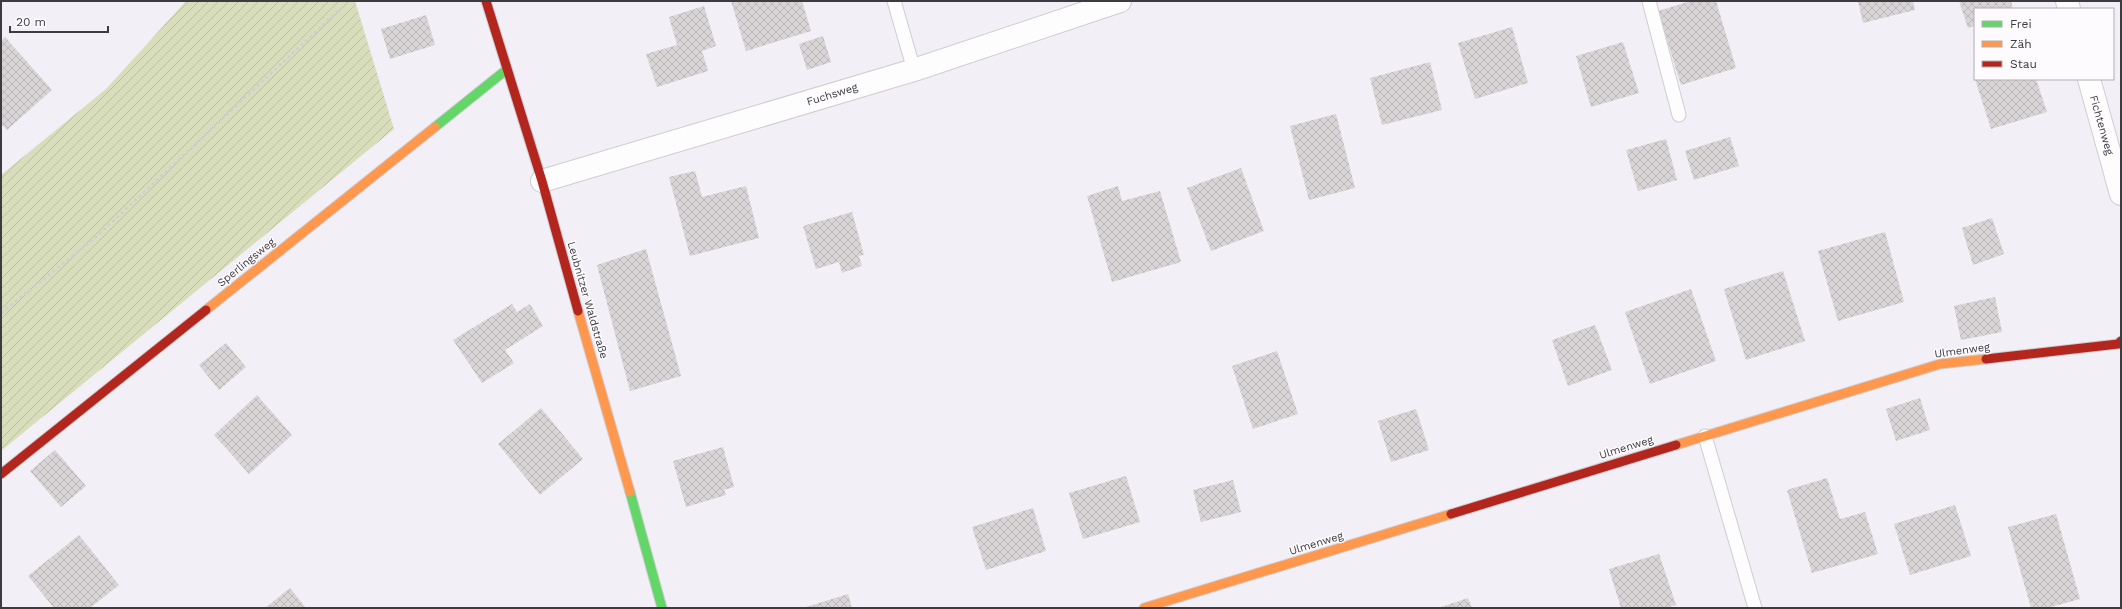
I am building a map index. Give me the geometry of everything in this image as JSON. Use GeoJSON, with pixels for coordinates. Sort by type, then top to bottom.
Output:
{"type":"FeatureCollection","features":[{"type":"Feature","properties":{"kind":"street","name":"Leubnitzer Waldstraße"},"geometry":{"type":"LineString","coordinates":[[486,1],[506,70],[542,181],[662,608]]}},
{"type":"Feature","properties":{"kind":"street","name":"Fuchsweg"},"geometry":{"type":"LineString","coordinates":[[542,181],[914,70],[1120,1]]}},
{"type":"Feature","properties":{"kind":"street","name":"Sperlingsweg"},"geometry":{"type":"LineString","coordinates":[[1,474],[506,70]]}},
{"type":"Feature","properties":{"kind":"street","name":"Fichtenweg"},"geometry":{"type":"LineString","coordinates":[[2089,80],[2121,194]]}},
{"type":"Feature","properties":{"kind":"street","name":"Ulmenweg"},"geometry":{"type":"LineString","coordinates":[[1144,608],[1940,364],[2118,344],[2121,341]]}},
{"type":"Feature","properties":{"kind":"lane"},"geometry":{"type":"LineString","coordinates":[[894,1],[914,70]]}},
{"type":"Feature","properties":{"kind":"lane"},"geometry":{"type":"LineString","coordinates":[[1649,1],[1679,115]]}},
{"type":"Feature","properties":{"kind":"lane"},"geometry":{"type":"LineString","coordinates":[[1705,436],[1756,608]]}},
{"type":"Feature","properties":{"kind":"path"},"geometry":{"type":"LineString","coordinates":[[1,313],[96,237],[341,8]]}},
{"type":"Feature","properties":{"kind":"green space"},"geometry":{"type":"Polygon","coordinates":[[[186,1],[355,1],[394,129],[1,451],[1,175],[106,89],[186,1]]]}},
{"type":"Feature","properties":{"kind":"building"},"geometry":{"type":"Polygon","coordinates":[[[731,1],[802,1],[811,31],[746,51],[731,1]]]}},
{"type":"Feature","properties":{"kind":"building"},"geometry":{"type":"Polygon","coordinates":[[[1691,1],[1716,1],[1736,68],[1681,85],[1658,11],[1691,1]]]}},
{"type":"Feature","properties":{"kind":"building"},"geometry":{"type":"Polygon","coordinates":[[[1858,1],[1913,1],[1915,10],[1863,23],[1858,1]]]}},
{"type":"Feature","properties":{"kind":"building"},"geometry":{"type":"Polygon","coordinates":[[[1959,1],[2011,1],[2013,8],[1974,8],[1974,26],[1968,28],[1959,1]]]}},
{"type":"Feature","properties":{"kind":"building"},"geometry":{"type":"Polygon","coordinates":[[[704,6],[716,46],[702,51],[708,71],[657,87],[646,54],[677,45],[669,17],[704,6]]]}},
{"type":"Feature","properties":{"kind":"building"},"geometry":{"type":"Polygon","coordinates":[[[426,15],[435,45],[390,59],[381,29],[426,15]]]}},
{"type":"Feature","properties":{"kind":"building"},"geometry":{"type":"Polygon","coordinates":[[[1512,27],[1528,83],[1475,99],[1458,43],[1512,27]]]}},
{"type":"Feature","properties":{"kind":"building"},"geometry":{"type":"Polygon","coordinates":[[[823,36],[831,62],[807,70],[799,44],[823,36]]]}},
{"type":"Feature","properties":{"kind":"building"},"geometry":{"type":"Polygon","coordinates":[[[5,37],[52,90],[7,130],[1,124],[1,41],[5,37]]]}},
{"type":"Feature","properties":{"kind":"building"},"geometry":{"type":"Polygon","coordinates":[[[1623,42],[1639,93],[1591,107],[1576,56],[1623,42]]]}},
{"type":"Feature","properties":{"kind":"building"},"geometry":{"type":"Polygon","coordinates":[[[1430,62],[1442,110],[1382,125],[1370,78],[1430,62]]]}},
{"type":"Feature","properties":{"kind":"building"},"geometry":{"type":"Polygon","coordinates":[[[1975,80],[2036,80],[2047,112],[1991,129],[1975,80]]]}},
{"type":"Feature","properties":{"kind":"building"},"geometry":{"type":"Polygon","coordinates":[[[1336,114],[1355,188],[1309,200],[1290,126],[1336,114]]]}},
{"type":"Feature","properties":{"kind":"building"},"geometry":{"type":"Polygon","coordinates":[[[1730,137],[1739,166],[1694,180],[1685,151],[1730,137]]]}},
{"type":"Feature","properties":{"kind":"building"},"geometry":{"type":"Polygon","coordinates":[[[1666,139],[1677,180],[1638,191],[1626,150],[1666,139]]]}},
{"type":"Feature","properties":{"kind":"building"},"geometry":{"type":"Polygon","coordinates":[[[1241,168],[1264,231],[1211,251],[1187,188],[1241,168]]]}},
{"type":"Feature","properties":{"kind":"building"},"geometry":{"type":"Polygon","coordinates":[[[695,171],[702,197],[746,186],[759,238],[690,256],[669,177],[695,171]]]}},
{"type":"Feature","properties":{"kind":"building"},"geometry":{"type":"Polygon","coordinates":[[[1118,186],[1122,201],[1160,191],[1181,262],[1112,282],[1087,196],[1118,186]]]}},
{"type":"Feature","properties":{"kind":"building"},"geometry":{"type":"Polygon","coordinates":[[[852,212],[864,255],[859,256],[862,266],[842,273],[839,262],[816,269],[803,226],[852,212]]]}},
{"type":"Feature","properties":{"kind":"building"},"geometry":{"type":"Polygon","coordinates":[[[1992,218],[2004,254],[1973,265],[1962,228],[1992,218]]]}},
{"type":"Feature","properties":{"kind":"building"},"geometry":{"type":"Polygon","coordinates":[[[1885,232],[1904,302],[1838,321],[1818,251],[1885,232]]]}},
{"type":"Feature","properties":{"kind":"building"},"geometry":{"type":"Polygon","coordinates":[[[646,249],[681,376],[630,391],[597,265],[646,249]]]}},
{"type":"Feature","properties":{"kind":"building"},"geometry":{"type":"Polygon","coordinates":[[[1783,271],[1805,341],[1746,360],[1724,289],[1783,271]]]}},
{"type":"Feature","properties":{"kind":"building"},"geometry":{"type":"Polygon","coordinates":[[[1691,289],[1716,361],[1650,384],[1625,312],[1691,289]]]}},
{"type":"Feature","properties":{"kind":"building"},"geometry":{"type":"Polygon","coordinates":[[[1995,297],[2002,332],[1961,340],[1954,306],[1995,297]]]}},
{"type":"Feature","properties":{"kind":"building"},"geometry":{"type":"Polygon","coordinates":[[[512,304],[517,312],[530,304],[543,326],[505,350],[514,363],[482,383],[453,340],[512,304]]]}},
{"type":"Feature","properties":{"kind":"building"},"geometry":{"type":"Polygon","coordinates":[[[1595,325],[1612,370],[1568,386],[1552,340],[1595,325]]]}},
{"type":"Feature","properties":{"kind":"building"},"geometry":{"type":"Polygon","coordinates":[[[226,343],[246,367],[219,390],[199,365],[226,343]]]}},
{"type":"Feature","properties":{"kind":"building"},"geometry":{"type":"Polygon","coordinates":[[[1277,351],[1298,414],[1253,429],[1232,366],[1277,351]]]}},
{"type":"Feature","properties":{"kind":"building"},"geometry":{"type":"Polygon","coordinates":[[[257,395],[292,435],[249,474],[214,435],[257,395]]]}},
{"type":"Feature","properties":{"kind":"building"},"geometry":{"type":"Polygon","coordinates":[[[1920,398],[1930,430],[1896,441],[1886,409],[1920,398]]]}},
{"type":"Feature","properties":{"kind":"building"},"geometry":{"type":"Polygon","coordinates":[[[541,408],[583,459],[540,495],[498,444],[541,408]]]}},
{"type":"Feature","properties":{"kind":"building"},"geometry":{"type":"Polygon","coordinates":[[[1416,409],[1429,450],[1391,462],[1378,421],[1416,409]]]}},
{"type":"Feature","properties":{"kind":"building"},"geometry":{"type":"Polygon","coordinates":[[[723,447],[734,487],[724,490],[726,495],[686,507],[673,461],[723,447]]]}},
{"type":"Feature","properties":{"kind":"building"},"geometry":{"type":"Polygon","coordinates":[[[55,450],[86,486],[61,507],[30,471],[55,450]]]}},
{"type":"Feature","properties":{"kind":"building"},"geometry":{"type":"Polygon","coordinates":[[[1126,476],[1140,522],[1083,539],[1069,493],[1126,476]]]}},
{"type":"Feature","properties":{"kind":"building"},"geometry":{"type":"Polygon","coordinates":[[[1827,478],[1840,519],[1865,512],[1878,554],[1812,573],[1787,490],[1827,478]]]}},
{"type":"Feature","properties":{"kind":"building"},"geometry":{"type":"Polygon","coordinates":[[[1233,480],[1241,512],[1201,522],[1193,490],[1233,480]]]}},
{"type":"Feature","properties":{"kind":"building"},"geometry":{"type":"Polygon","coordinates":[[[1955,505],[1971,556],[1910,575],[1894,524],[1955,505]]]}},
{"type":"Feature","properties":{"kind":"building"},"geometry":{"type":"Polygon","coordinates":[[[1033,508],[1046,551],[986,570],[972,527],[1033,508]]]}},
{"type":"Feature","properties":{"kind":"building"},"geometry":{"type":"Polygon","coordinates":[[[2056,514],[2080,599],[2047,608],[2031,608],[2008,527],[2056,514]]]}},
{"type":"Feature","properties":{"kind":"building"},"geometry":{"type":"Polygon","coordinates":[[[79,535],[119,585],[90,608],[54,608],[28,576],[79,535]]]}},
{"type":"Feature","properties":{"kind":"building"},"geometry":{"type":"Polygon","coordinates":[[[1659,554],[1676,605],[1666,608],[1621,608],[1609,569],[1659,554]]]}},
{"type":"Feature","properties":{"kind":"building"},"geometry":{"type":"Polygon","coordinates":[[[290,588],[306,608],[265,608],[290,588]]]}},
{"type":"Feature","properties":{"kind":"building"},"geometry":{"type":"Polygon","coordinates":[[[848,594],[852,608],[803,608],[848,594]]]}},
{"type":"Feature","properties":{"kind":"building"},"geometry":{"type":"Polygon","coordinates":[[[1468,598],[1472,608],[1438,608],[1468,598]]]}},
{"type":"Feature","properties":{"kind":"traffic: fast"},"geometry":{"type":"LineString","coordinates":[[435,127],[506,70]]}},
{"type":"Feature","properties":{"kind":"traffic: fast"},"geometry":{"type":"LineString","coordinates":[[630,492],[662,608]]}},
{"type":"Feature","properties":{"kind":"traffic: slow"},"geometry":{"type":"LineString","coordinates":[[206,310],[435,127]]}},
{"type":"Feature","properties":{"kind":"traffic: slow"},"geometry":{"type":"LineString","coordinates":[[578,311],[630,492]]}},
{"type":"Feature","properties":{"kind":"traffic: slow"},"geometry":{"type":"LineString","coordinates":[[1676,445],[1940,364],[1986,359]]}},
{"type":"Feature","properties":{"kind":"traffic: slow"},"geometry":{"type":"LineString","coordinates":[[1144,608],[1451,514]]}},
{"type":"Feature","properties":{"kind":"traffic: jam"},"geometry":{"type":"LineString","coordinates":[[486,1],[542,181],[578,311]]}},
{"type":"Feature","properties":{"kind":"traffic: jam"},"geometry":{"type":"LineString","coordinates":[[1,474],[206,310]]}},
{"type":"Feature","properties":{"kind":"traffic: jam"},"geometry":{"type":"LineString","coordinates":[[1986,359],[2118,344],[2121,341]]}},
{"type":"Feature","properties":{"kind":"traffic: jam"},"geometry":{"type":"LineString","coordinates":[[1451,514],[1676,445]]}}]}
